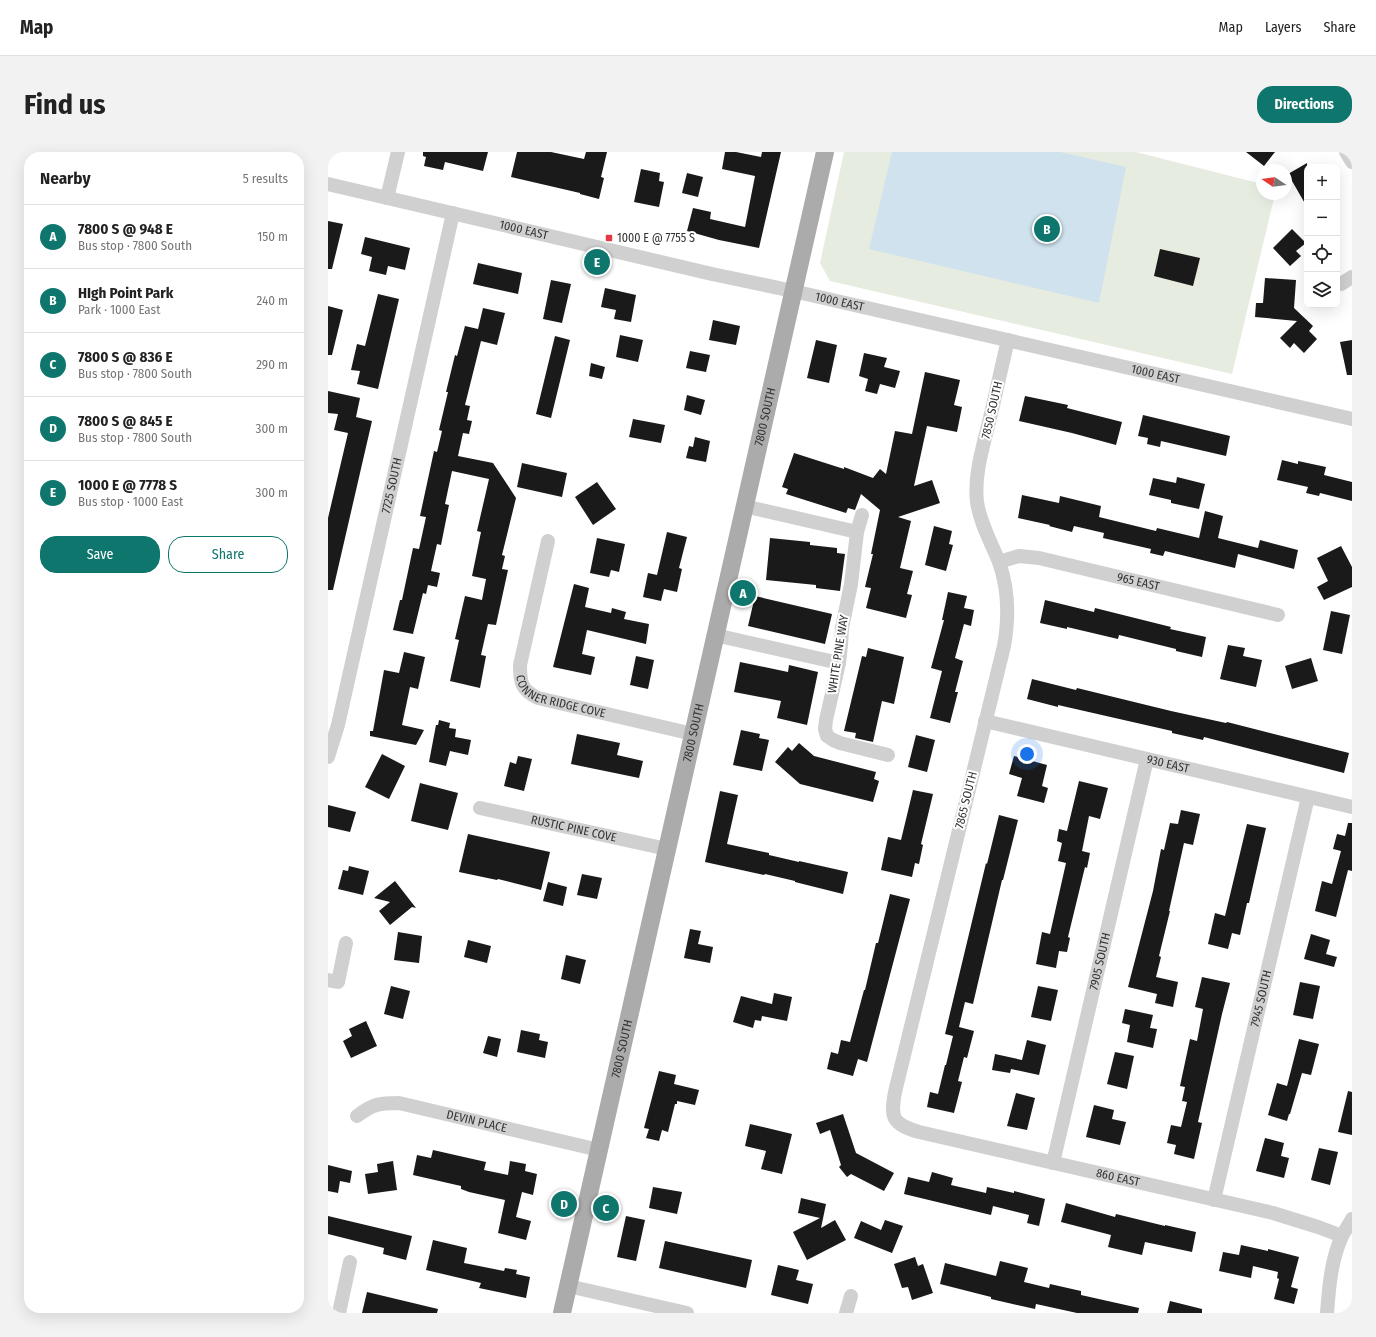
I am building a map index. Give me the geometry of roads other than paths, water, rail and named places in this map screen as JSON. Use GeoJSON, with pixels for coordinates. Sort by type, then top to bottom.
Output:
{"type":"FeatureCollection","features":[{"type":"Feature","properties":{"kind":"main road","name":"7800 SOUTH"},"geometry":{"type":"LineString","coordinates":[[562,1313],[825,152]]}},
{"type":"Feature","properties":{"kind":"street"},"geometry":{"type":"LineString","coordinates":[[387,198],[398,152]]}},
{"type":"Feature","properties":{"kind":"street"},"geometry":{"type":"LineString","coordinates":[[1346,152],[1352,162]]}},
{"type":"Feature","properties":{"kind":"street","name":"1000 EAST"},"geometry":{"type":"LineString","coordinates":[[328,184],[712,274],[793,291],[1352,419]]}},
{"type":"Feature","properties":{"kind":"street","name":"7725 SOUTH"},"geometry":{"type":"LineString","coordinates":[[328,757],[340,717],[453,213]]}},
{"type":"Feature","properties":{"kind":"street","name":"7850 SOUTH"},"geometry":{"type":"LineString","coordinates":[[977,481],[1008,340]]}},
{"type":"Feature","properties":{"kind":"street","name":"7865 SOUTH"},"geometry":{"type":"LineString","coordinates":[[894,1120],[893,1111],[895,1092],[1004,646],[1008,624],[1008,602],[1005,582],[999,562],[982,521],[977,502],[977,481]]}},
{"type":"Feature","properties":{"kind":"street"},"geometry":{"type":"LineString","coordinates":[[744,506],[857,532]]}},
{"type":"Feature","properties":{"kind":"street","name":"WHITE PINE WAY"},"geometry":{"type":"LineString","coordinates":[[862,515],[857,532],[851,584],[842,628],[842,645],[839,663],[825,729],[826,736],[840,743],[888,754]]}},
{"type":"Feature","properties":{"kind":"street","name":"CONNER RIDGE COVE"},"geometry":{"type":"LineString","coordinates":[[548,541],[520,665],[522,685],[528,693],[538,698],[693,734]]}},
{"type":"Feature","properties":{"kind":"street","name":"965 EAST"},"geometry":{"type":"LineString","coordinates":[[999,562],[1019,556],[1039,558],[1278,614]]}},
{"type":"Feature","properties":{"kind":"street"},"geometry":{"type":"LineString","coordinates":[[715,634],[839,663]]}},
{"type":"Feature","properties":{"kind":"street","name":"930 EAST"},"geometry":{"type":"LineString","coordinates":[[985,721],[1352,808]]}},
{"type":"Feature","properties":{"kind":"street","name":"7905 SOUTH"},"geometry":{"type":"LineString","coordinates":[[1053,1163],[1147,759]]}},
{"type":"Feature","properties":{"kind":"street","name":"7945 SOUTH"},"geometry":{"type":"LineString","coordinates":[[1214,1200],[1308,797]]}},
{"type":"Feature","properties":{"kind":"street","name":"RUSTIC PINE COVE"},"geometry":{"type":"LineString","coordinates":[[480,808],[667,849]]}},
{"type":"Feature","properties":{"kind":"street"},"geometry":{"type":"LineString","coordinates":[[328,980],[338,982],[346,944]]}},
{"type":"Feature","properties":{"kind":"street","name":"DEVIN PLACE"},"geometry":{"type":"LineString","coordinates":[[357,1116],[368,1108],[383,1103],[399,1103],[599,1150]]}},
{"type":"Feature","properties":{"kind":"street","name":"860 EAST"},"geometry":{"type":"LineString","coordinates":[[894,1120],[901,1125],[919,1132],[1214,1200],[1299,1221],[1342,1236]]}},
{"type":"Feature","properties":{"kind":"street"},"geometry":{"type":"LineString","coordinates":[[1328,1313],[1329,1284],[1334,1260],[1342,1236],[1352,1219]]}},
{"type":"Feature","properties":{"kind":"street"},"geometry":{"type":"LineString","coordinates":[[339,1313],[350,1262]]}},
{"type":"Feature","properties":{"kind":"street"},"geometry":{"type":"LineString","coordinates":[[568,1286],[687,1313]]}},
{"type":"Feature","properties":{"kind":"street"},"geometry":{"type":"LineString","coordinates":[[846,1313],[851,1296]]}},
{"type":"Feature","properties":{"kind":"water"},"geometry":{"type":"Polygon","coordinates":[[[892,152],[1060,152],[1126,167],[1099,303],[869,249],[892,152]]]}},
{"type":"Feature","properties":{"kind":"place","name":"HIgh Point Park"},"geometry":{"type":"Point","coordinates":[1047,229]}},
{"type":"Feature","properties":{"kind":"place","name":"1000 E @ 7755 S"},"geometry":{"type":"Point","coordinates":[609,238]}},
{"type":"Feature","properties":{"kind":"place","name":"1000 E @ 7778 S"},"geometry":{"type":"Point","coordinates":[597,262]}},
{"type":"Feature","properties":{"kind":"place","name":"7800 S @ 948 E"},"geometry":{"type":"Point","coordinates":[743,593]}},
{"type":"Feature","properties":{"kind":"place","name":"7800 S @ 845 E"},"geometry":{"type":"Point","coordinates":[564,1204]}},
{"type":"Feature","properties":{"kind":"place","name":"7800 S @ 836 E"},"geometry":{"type":"Point","coordinates":[606,1208]}}]}
